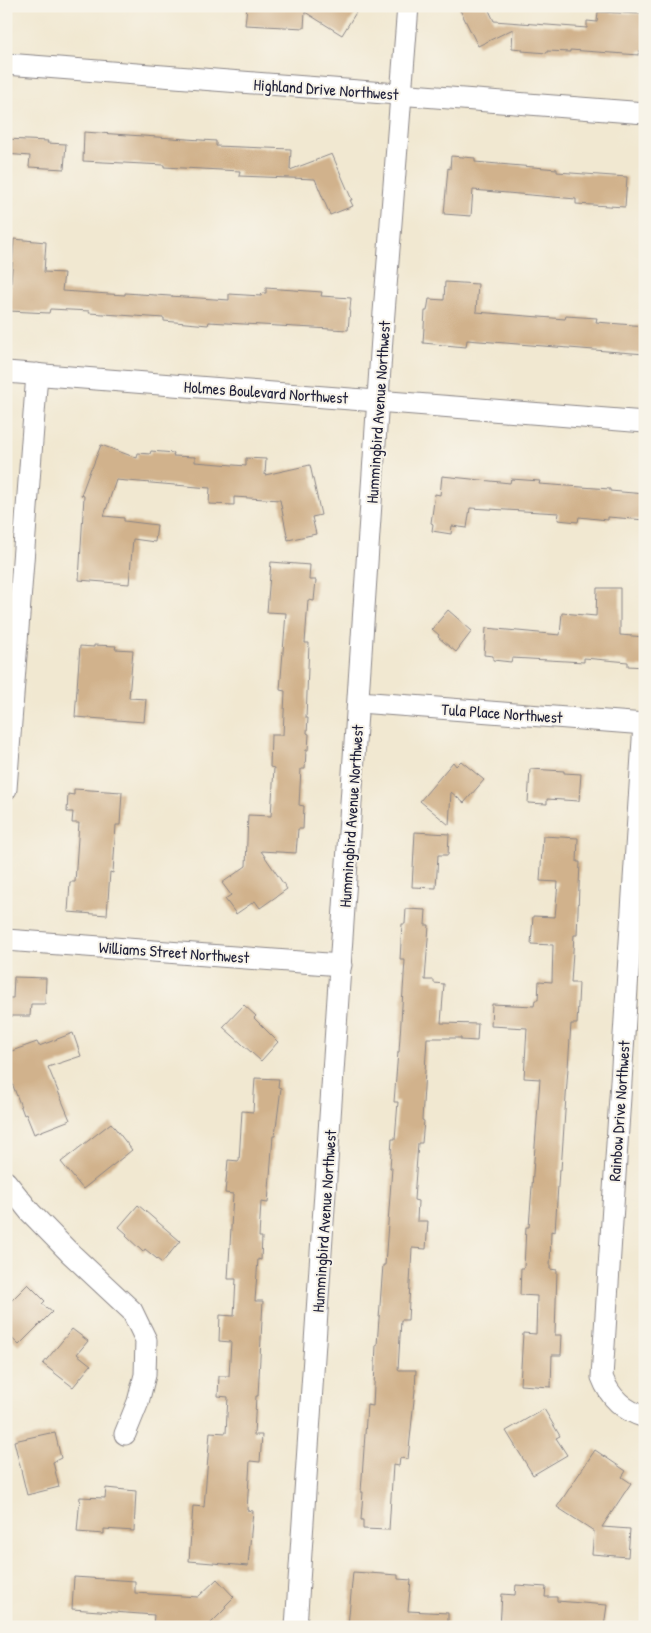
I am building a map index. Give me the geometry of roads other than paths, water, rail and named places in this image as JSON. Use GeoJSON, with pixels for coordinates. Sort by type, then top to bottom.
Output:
{"type":"FeatureCollection","features":[{"type":"Feature","properties":{"kind":"street","name":"Hummingbird Avenue Northwest"},"geometry":{"type":"LineString","coordinates":[[296,1627],[379,401],[408,6]]}},
{"type":"Feature","properties":{"kind":"street","name":"Highland Drive Northwest"},"geometry":{"type":"LineString","coordinates":[[6,64],[645,113]]}},
{"type":"Feature","properties":{"kind":"street","name":"Holmes Boulevard Northwest"},"geometry":{"type":"LineString","coordinates":[[6,372],[645,422]]}},
{"type":"Feature","properties":{"kind":"street"},"geometry":{"type":"LineString","coordinates":[[6,789],[37,374]]}},
{"type":"Feature","properties":{"kind":"street","name":"Tula Place Northwest"},"geometry":{"type":"LineString","coordinates":[[359,702],[644,724]]}},
{"type":"Feature","properties":{"kind":"street","name":"Rainbow Drive Northwest"},"geometry":{"type":"LineString","coordinates":[[644,724],[602,1378],[606,1389],[620,1406],[645,1417]]}},
{"type":"Feature","properties":{"kind":"street","name":"Williams Street Northwest"},"geometry":{"type":"LineString","coordinates":[[6,940],[341,965]]}},
{"type":"Feature","properties":{"kind":"street"},"geometry":{"type":"LineString","coordinates":[[6,1182],[36,1218],[69,1252],[132,1311],[146,1340],[145,1375],[138,1402],[125,1434]]}}]}
